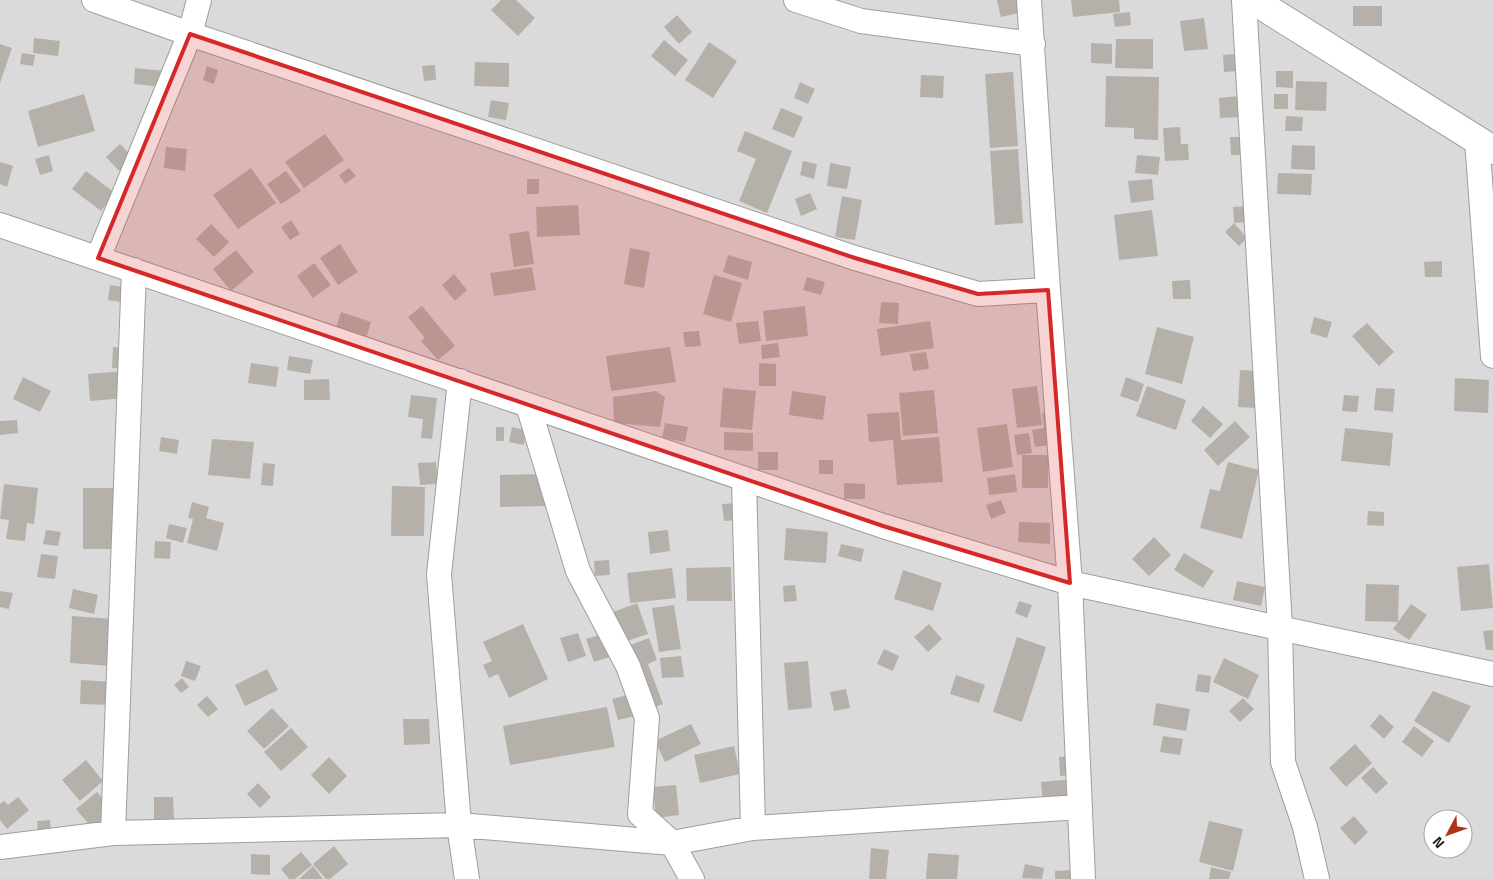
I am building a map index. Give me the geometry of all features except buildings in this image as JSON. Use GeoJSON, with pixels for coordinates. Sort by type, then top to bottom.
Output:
{"type":"FeatureCollection","features":[{"type":"Feature","properties":{"kind":"street"},"geometry":{"type":"LineString","coordinates":[[94,0],[855,258],[978,294],[1048,290]]}},
{"type":"Feature","properties":{"kind":"street"},"geometry":{"type":"LineString","coordinates":[[98,258],[190,34],[199,0]]}},
{"type":"Feature","properties":{"kind":"street"},"geometry":{"type":"LineString","coordinates":[[796,0],[1033,44]]}},
{"type":"Feature","properties":{"kind":"street"},"geometry":{"type":"LineString","coordinates":[[1029,0],[1070,583],[1083,879]]}},
{"type":"Feature","properties":{"kind":"street"},"geometry":{"type":"LineString","coordinates":[[1244,0],[1280,627],[1283,762],[1305,827],[1317,879]]}},
{"type":"Feature","properties":{"kind":"street"},"geometry":{"type":"LineString","coordinates":[[1253,0],[1485,145],[1493,356]]}},
{"type":"Feature","properties":{"kind":"street"},"geometry":{"type":"LineString","coordinates":[[0,225],[883,526],[1070,583],[1493,674]]}},
{"type":"Feature","properties":{"kind":"street"},"geometry":{"type":"LineString","coordinates":[[113,833],[134,270]]}},
{"type":"Feature","properties":{"kind":"street"},"geometry":{"type":"LineString","coordinates":[[460,381],[439,574],[459,825],[467,879]]}},
{"type":"Feature","properties":{"kind":"street"},"geometry":{"type":"LineString","coordinates":[[528,405],[578,571],[628,666],[647,718],[640,814],[672,843],[692,879]]}},
{"type":"Feature","properties":{"kind":"street"},"geometry":{"type":"LineString","coordinates":[[744,478],[753,828]]}},
{"type":"Feature","properties":{"kind":"street"},"geometry":{"type":"LineString","coordinates":[[0,847],[113,833],[459,825],[672,843],[753,828],[1080,807]]}},
{"type":"Feature","properties":{"kind":"highlighted area"},"geometry":{"type":"Polygon","coordinates":[[[190,34],[855,258],[978,294],[1048,290],[1070,583],[883,526],[98,258],[190,34]]]}},
{"type":"Feature","properties":{"kind":"shaded area"},"geometry":{"type":"Polygon","coordinates":[[[0,0],[1493,0],[1493,879],[0,879],[0,0]]]}}]}
